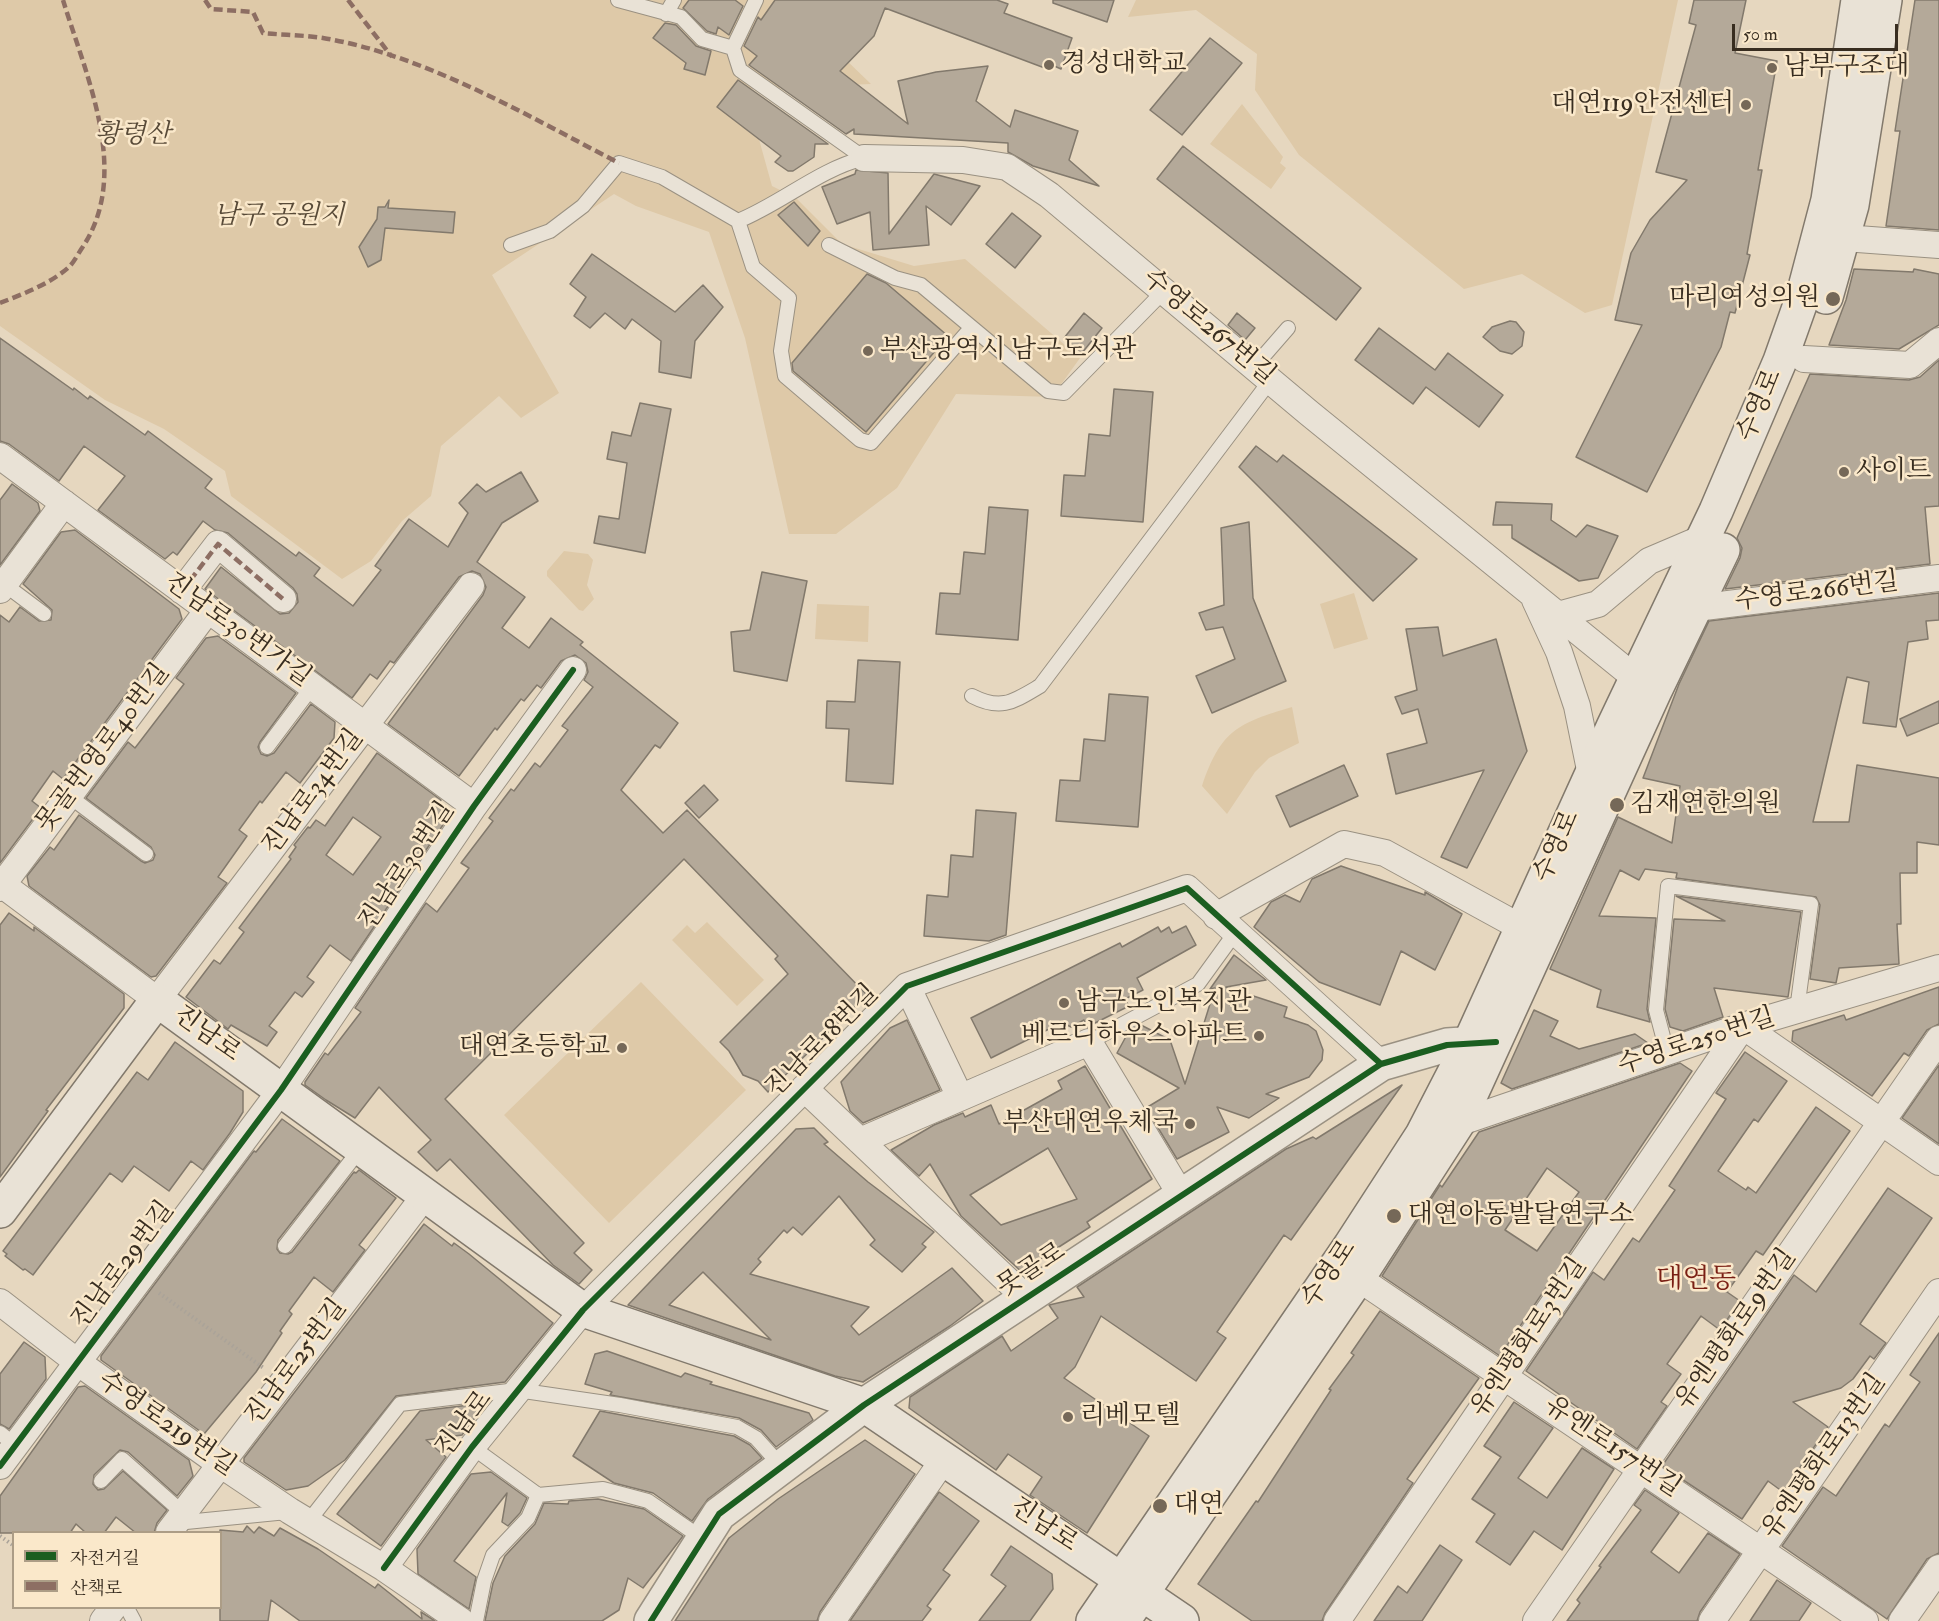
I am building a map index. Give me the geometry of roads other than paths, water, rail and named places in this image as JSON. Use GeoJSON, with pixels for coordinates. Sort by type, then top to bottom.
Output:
{"type":"FeatureCollection","features":[{"type":"Feature","properties":{"kind":"main road","name":"수영로"},"geometry":{"type":"LineString","coordinates":[[1124,1621],[1133,1585],[1267,1370],[1482,1043],[1645,686],[1703,538],[1780,361],[1815,255],[1828,200],[1858,0]]}},
{"type":"Feature","properties":{"kind":"main road","name":"수영로"},"geometry":{"type":"LineString","coordinates":[[1093,1621],[1133,1585],[1358,1278],[1458,1123],[1521,928],[1591,775],[1696,608],[1739,515],[1803,359],[1844,238],[1863,153],[1885,0]]}},
{"type":"Feature","properties":{"kind":"main road","name":"진남로"},"geometry":{"type":"LineString","coordinates":[[0,1211],[157,1000],[583,1310],[864,1405],[1133,1585],[1182,1621]]}},
{"type":"Feature","properties":{"kind":"main road","name":"못골로"},"geometry":{"type":"LineString","coordinates":[[651,1621],[719,1514],[864,1405],[1381,1064],[1418,1051],[1482,1043]]}},
{"type":"Feature","properties":{"kind":"street","name":"수영로267번길"},"geometry":{"type":"LineString","coordinates":[[864,158],[963,160],[1007,167],[1049,195],[1262,374],[1645,686]]}},
{"type":"Feature","properties":{"kind":"street"},"geometry":{"type":"LineString","coordinates":[[1844,238],[1939,245]]}},
{"type":"Feature","properties":{"kind":"street"},"geometry":{"type":"LineString","coordinates":[[1803,359],[1910,365],[1939,341]]}},
{"type":"Feature","properties":{"kind":"street","name":"진남로30번가길"},"geometry":{"type":"LineString","coordinates":[[0,456],[474,806]]}},
{"type":"Feature","properties":{"kind":"street"},"geometry":{"type":"LineString","coordinates":[[2,587],[64,503]]}},
{"type":"Feature","properties":{"kind":"street"},"geometry":{"type":"LineString","coordinates":[[1558,615],[1598,604],[1649,561],[1703,538]]}},
{"type":"Feature","properties":{"kind":"street"},"geometry":{"type":"LineString","coordinates":[[182,591],[218,544],[283,599]]}},
{"type":"Feature","properties":{"kind":"street","name":"수영로266번길"},"geometry":{"type":"LineString","coordinates":[[1696,608],[1939,578]]}},
{"type":"Feature","properties":{"kind":"street","name":"진남로34번길"},"geometry":{"type":"LineString","coordinates":[[157,1000],[471,586]]}},
{"type":"Feature","properties":{"kind":"street"},"geometry":{"type":"LineString","coordinates":[[1532,594],[1558,652],[1577,706],[1591,775]]}},
{"type":"Feature","properties":{"kind":"street","name":"못골번영로40번길"},"geometry":{"type":"LineString","coordinates":[[1,885],[208,610]]}},
{"type":"Feature","properties":{"kind":"street","name":"진남로30번길"},"geometry":{"type":"LineString","coordinates":[[281,1090],[474,806],[573,670]]}},
{"type":"Feature","properties":{"kind":"street"},"geometry":{"type":"LineString","coordinates":[[1381,1064],[1216,916],[1344,844],[1385,853],[1521,928]]}},
{"type":"Feature","properties":{"kind":"street"},"geometry":{"type":"LineString","coordinates":[[1,885],[157,1000]]}},
{"type":"Feature","properties":{"kind":"street","name":"진남로18번길"},"geometry":{"type":"LineString","coordinates":[[583,1310],[908,986],[1187,888],[1216,916]]}},
{"type":"Feature","properties":{"kind":"street","name":"수영로250번길"},"geometry":{"type":"LineString","coordinates":[[1458,1123],[1743,1026],[1939,968]]}},
{"type":"Feature","properties":{"kind":"street"},"geometry":{"type":"LineString","coordinates":[[908,986],[960,1097]]}},
{"type":"Feature","properties":{"kind":"street"},"geometry":{"type":"LineString","coordinates":[[1743,1026],[1939,1162]]}},
{"type":"Feature","properties":{"kind":"street","name":"유엔평화로3번길"},"geometry":{"type":"LineString","coordinates":[[1337,1621],[1743,1026]]}},
{"type":"Feature","properties":{"kind":"street","name":"유엔평화로9번길"},"geometry":{"type":"LineString","coordinates":[[1536,1621],[1939,1039]]}},
{"type":"Feature","properties":{"kind":"street"},"geometry":{"type":"LineString","coordinates":[[860,1141],[1089,1042],[1181,1195]]}},
{"type":"Feature","properties":{"kind":"street","name":"못골로"},"geometry":{"type":"LineString","coordinates":[[804,1088],[1026,1298]]}},
{"type":"Feature","properties":{"kind":"street","name":"진남로29번길"},"geometry":{"type":"LineString","coordinates":[[0,1466],[8,1439],[76,1361],[281,1090]]}},
{"type":"Feature","properties":{"kind":"street","name":"진남로25번길"},"geometry":{"type":"LineString","coordinates":[[176,1523],[426,1194]]}},
{"type":"Feature","properties":{"kind":"street","name":"유엔로157번길"},"geometry":{"type":"LineString","coordinates":[[1358,1278],[1505,1375],[1865,1621]]}},
{"type":"Feature","properties":{"kind":"street","name":"유엔평화로13번길"},"geometry":{"type":"LineString","coordinates":[[1712,1621],[1939,1292]]}},
{"type":"Feature","properties":{"kind":"street","name":"수영로219번길"},"geometry":{"type":"LineString","coordinates":[[0,1302],[76,1361],[220,1464],[299,1517],[384,1568],[461,1621]]}},
{"type":"Feature","properties":{"kind":"street","name":"진남로"},"geometry":{"type":"LineString","coordinates":[[384,1568],[472,1446],[583,1310]]}},
{"type":"Feature","properties":{"kind":"street"},"geometry":{"type":"LineString","coordinates":[[832,1621],[944,1459]]}},
{"type":"Feature","properties":{"kind":"street"},"geometry":{"type":"LineString","coordinates":[[1902,1621],[1939,1568]]}},
{"type":"Feature","properties":{"kind":"street"},"geometry":{"type":"LineString","coordinates":[[103,1621],[112,1609]]}},
{"type":"Feature","properties":{"kind":"lane"},"geometry":{"type":"LineString","coordinates":[[618,0],[681,17],[702,39],[733,48]]}},
{"type":"Feature","properties":{"kind":"lane"},"geometry":{"type":"LineString","coordinates":[[666,14],[674,0]]}},
{"type":"Feature","properties":{"kind":"lane"},"geometry":{"type":"LineString","coordinates":[[756,0],[733,48],[740,69],[864,158]]}},
{"type":"Feature","properties":{"kind":"lane"},"geometry":{"type":"LineString","coordinates":[[738,221],[759,213],[842,164],[864,158]]}},
{"type":"Feature","properties":{"kind":"lane"},"geometry":{"type":"LineString","coordinates":[[511,245],[550,231],[583,206],[619,163],[662,177],[738,221],[753,267],[789,298],[781,351],[785,376],[860,440],[871,443],[971,328]]}},
{"type":"Feature","properties":{"kind":"lane"},"geometry":{"type":"LineString","coordinates":[[830,245],[895,278],[921,285],[1048,391],[1064,393],[1164,291]]}},
{"type":"Feature","properties":{"kind":"lane"},"geometry":{"type":"LineString","coordinates":[[972,696],[988,704],[1012,703],[1040,686],[1262,374],[1288,328]]}},
{"type":"Feature","properties":{"kind":"lane"},"geometry":{"type":"LineString","coordinates":[[2,587],[45,614]]}},
{"type":"Feature","properties":{"kind":"lane"},"geometry":{"type":"LineString","coordinates":[[267,747],[312,687]]}},
{"type":"Feature","properties":{"kind":"lane"},"geometry":{"type":"LineString","coordinates":[[69,796],[146,854]]}},
{"type":"Feature","properties":{"kind":"lane"},"geometry":{"type":"LineString","coordinates":[[1667,1052],[1656,1010],[1668,886],[1811,904],[1797,1010]]}},
{"type":"Feature","properties":{"kind":"lane"},"geometry":{"type":"LineString","coordinates":[[1089,1042],[1198,984],[1235,933]]}},
{"type":"Feature","properties":{"kind":"lane"},"geometry":{"type":"LineString","coordinates":[[285,1246],[361,1148]]}},
{"type":"Feature","properties":{"kind":"lane"},"geometry":{"type":"LineString","coordinates":[[517,1390],[620,1405],[737,1427],[756,1438],[782,1467]]}},
{"type":"Feature","properties":{"kind":"lane","name":"진남로"},"geometry":{"type":"LineString","coordinates":[[299,1517],[400,1404],[517,1390]]}},
{"type":"Feature","properties":{"kind":"lane"},"geometry":{"type":"LineString","coordinates":[[472,1446],[538,1495],[603,1489],[648,1501],[703,1539]]}},
{"type":"Feature","properties":{"kind":"lane"},"geometry":{"type":"LineString","coordinates":[[101,1480],[122,1459],[176,1523],[299,1517]]}},
{"type":"Feature","properties":{"kind":"lane"},"geometry":{"type":"LineString","coordinates":[[476,1621],[484,1581],[494,1555],[528,1518],[538,1495]]}},
{"type":"Feature","properties":{"kind":"place","name":"경성대학교"},"geometry":{"type":"Point","coordinates":[1049,65]}},
{"type":"Feature","properties":{"kind":"place","name":"남부구조대"},"geometry":{"type":"Point","coordinates":[1772,68]}},
{"type":"Feature","properties":{"kind":"place","name":"대연119안전센터"},"geometry":{"type":"Point","coordinates":[1746,105]}},
{"type":"Feature","properties":{"kind":"place","name":"마리여성의원"},"geometry":{"type":"Point","coordinates":[1833,299]}},
{"type":"Feature","properties":{"kind":"place","name":"부산광역시 남구도서관"},"geometry":{"type":"Point","coordinates":[868,351]}},
{"type":"Feature","properties":{"kind":"place","name":"사이트"},"geometry":{"type":"Point","coordinates":[1844,472]}},
{"type":"Feature","properties":{"kind":"place","name":"김재연한의원"},"geometry":{"type":"Point","coordinates":[1617,805]}},
{"type":"Feature","properties":{"kind":"place","name":"남구노인복지관"},"geometry":{"type":"Point","coordinates":[1064,1003]}},
{"type":"Feature","properties":{"kind":"place","name":"베르디하우스아파트"},"geometry":{"type":"Point","coordinates":[1259,1036]}},
{"type":"Feature","properties":{"kind":"place","name":"대연초등학교"},"geometry":{"type":"Point","coordinates":[622,1048]}},
{"type":"Feature","properties":{"kind":"place","name":"부산대연우체국"},"geometry":{"type":"Point","coordinates":[1190,1124]}},
{"type":"Feature","properties":{"kind":"place","name":"대연아동발달연구소"},"geometry":{"type":"Point","coordinates":[1394,1216]}},
{"type":"Feature","properties":{"kind":"place","name":"리베모텔"},"geometry":{"type":"Point","coordinates":[1068,1417]}},
{"type":"Feature","properties":{"kind":"place","name":"대연"},"geometry":{"type":"Point","coordinates":[1160,1506]}},
{"type":"Feature","properties":{"kind":"district","name":"대연동"},"geometry":{"type":"Point","coordinates":[1696,1281]}},
{"type":"Feature","properties":{"kind":"park label","name":"황령산"},"geometry":{"type":"Point","coordinates":[133,136]}},
{"type":"Feature","properties":{"kind":"park label","name":"남구 공원지"},"geometry":{"type":"Point","coordinates":[279,217]}}]}
